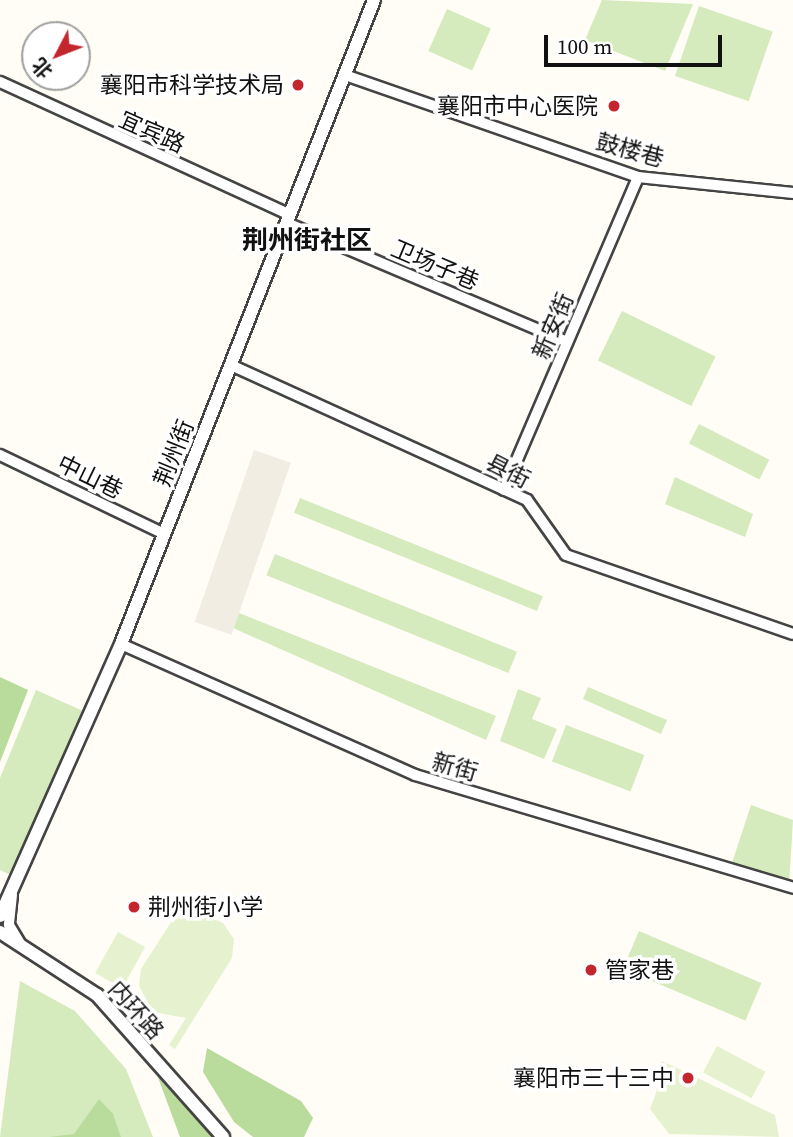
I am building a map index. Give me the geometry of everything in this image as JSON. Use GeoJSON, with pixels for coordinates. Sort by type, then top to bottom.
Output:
{"type":"FeatureCollection","features":[{"type":"Feature","properties":{"kind":"street","name":"荆州街"},"geometry":{"type":"LineString","coordinates":[[0,916],[121,644],[374,0]]}},
{"type":"Feature","properties":{"kind":"street","name":"鼓楼巷"},"geometry":{"type":"LineString","coordinates":[[345,75],[638,177],[793,194]]}},
{"type":"Feature","properties":{"kind":"street","name":"宜宾路"},"geometry":{"type":"LineString","coordinates":[[0,82],[288,219]]}},
{"type":"Feature","properties":{"kind":"street","name":"新安街"},"geometry":{"type":"LineString","coordinates":[[504,490],[638,177]]}},
{"type":"Feature","properties":{"kind":"street","name":"卫场子巷"},"geometry":{"type":"LineString","coordinates":[[288,219],[568,342]]}},
{"type":"Feature","properties":{"kind":"street","name":"县街"},"geometry":{"type":"LineString","coordinates":[[231,365],[527,500],[566,555],[793,634]]}},
{"type":"Feature","properties":{"kind":"street","name":"中山巷"},"geometry":{"type":"LineString","coordinates":[[0,455],[164,534]]}},
{"type":"Feature","properties":{"kind":"street","name":"新街"},"geometry":{"type":"LineString","coordinates":[[121,644],[415,775],[793,888]]}},
{"type":"Feature","properties":{"kind":"street"},"geometry":{"type":"LineString","coordinates":[[0,899],[13,887]]}},
{"type":"Feature","properties":{"kind":"street"},"geometry":{"type":"LineString","coordinates":[[13,887],[9,925],[23,947]]}},
{"type":"Feature","properties":{"kind":"street","name":"内环路"},"geometry":{"type":"LineString","coordinates":[[0,932],[97,995],[223,1137]]}},
{"type":"Feature","properties":{"kind":"green space"},"geometry":{"type":"Polygon","coordinates":[[[602,0],[693,4],[665,71],[585,40],[602,0]]]}},
{"type":"Feature","properties":{"kind":"green space"},"geometry":{"type":"Polygon","coordinates":[[[699,6],[773,31],[749,101],[675,76],[699,6]]]}},
{"type":"Feature","properties":{"kind":"green space"},"geometry":{"type":"Polygon","coordinates":[[[447,9],[491,29],[472,71],[428,51],[447,9]]]}},
{"type":"Feature","properties":{"kind":"green space"},"geometry":{"type":"Polygon","coordinates":[[[622,311],[715,357],[691,406],[598,360],[622,311]]]}},
{"type":"Feature","properties":{"kind":"green space"},"geometry":{"type":"Polygon","coordinates":[[[699,424],[769,460],[759,479],[689,444],[699,424]]]}},
{"type":"Feature","properties":{"kind":"green space"},"geometry":{"type":"Polygon","coordinates":[[[675,477],[753,514],[745,537],[665,504],[675,477]]]}},
{"type":"Feature","properties":{"kind":"green space"},"geometry":{"type":"Polygon","coordinates":[[[300,498],[543,596],[537,611],[294,513],[300,498]]]}},
{"type":"Feature","properties":{"kind":"green space"},"geometry":{"type":"Polygon","coordinates":[[[275,554],[517,652],[508,673],[266,575],[275,554]]]}},
{"type":"Feature","properties":{"kind":"green space"},"geometry":{"type":"Polygon","coordinates":[[[239,613],[496,716],[486,740],[233,628],[239,613]]]}},
{"type":"Feature","properties":{"kind":"green space"},"geometry":{"type":"Polygon","coordinates":[[[0,677],[28,690],[0,762],[0,677]]]}},
{"type":"Feature","properties":{"kind":"green space"},"geometry":{"type":"Polygon","coordinates":[[[588,687],[667,720],[661,734],[583,699],[588,687]]]}},
{"type":"Feature","properties":{"kind":"green space"},"geometry":{"type":"Polygon","coordinates":[[[518,689],[541,698],[532,719],[557,729],[544,759],[500,741],[518,689]]]}},
{"type":"Feature","properties":{"kind":"green space"},"geometry":{"type":"Polygon","coordinates":[[[36,690],[90,714],[17,878],[0,870],[0,778],[36,690]]]}},
{"type":"Feature","properties":{"kind":"green space"},"geometry":{"type":"Polygon","coordinates":[[[566,725],[644,755],[630,792],[552,761],[566,725]]]}},
{"type":"Feature","properties":{"kind":"green space"},"geometry":{"type":"Polygon","coordinates":[[[751,805],[793,820],[789,886],[730,869],[751,805]]]}},
{"type":"Feature","properties":{"kind":"green space"},"geometry":{"type":"Polygon","coordinates":[[[192,910],[223,923],[234,939],[232,958],[175,1049],[169,1045],[186,1018],[153,1012],[139,986],[141,969],[173,919],[192,910]]]}},
{"type":"Feature","properties":{"kind":"green space"},"geometry":{"type":"Polygon","coordinates":[[[639,931],[761,983],[745,1021],[623,969],[639,931]]]}},
{"type":"Feature","properties":{"kind":"green space"},"geometry":{"type":"Polygon","coordinates":[[[118,932],[145,947],[122,988],[95,973],[118,932]]]}},
{"type":"Feature","properties":{"kind":"green space"},"geometry":{"type":"Polygon","coordinates":[[[20,981],[75,1011],[126,1069],[153,1137],[0,1137],[20,981]]]}},
{"type":"Feature","properties":{"kind":"green space"},"geometry":{"type":"Polygon","coordinates":[[[717,1046],[766,1072],[751,1098],[703,1072],[717,1046]]]}},
{"type":"Feature","properties":{"kind":"green space"},"geometry":{"type":"Polygon","coordinates":[[[207,1048],[301,1101],[313,1118],[304,1137],[253,1137],[234,1122],[203,1072],[207,1048]]]}},
{"type":"Feature","properties":{"kind":"green space"},"geometry":{"type":"Polygon","coordinates":[[[662,1061],[775,1115],[779,1137],[669,1134],[650,1109],[660,1082],[673,1073],[659,1067],[662,1061]]]}},
{"type":"Feature","properties":{"kind":"green space"},"geometry":{"type":"Polygon","coordinates":[[[156,1072],[214,1137],[180,1137],[156,1072]]]}},
{"type":"Feature","properties":{"kind":"green space"},"geometry":{"type":"Polygon","coordinates":[[[99,1099],[113,1114],[121,1137],[49,1137],[74,1134],[99,1099]]]}},
{"type":"Feature","properties":{"kind":"shaded area"},"geometry":{"type":"Polygon","coordinates":[[[254,450],[291,463],[232,635],[195,622],[254,450]]]}},
{"type":"Feature","properties":{"kind":"place","name":"襄阳市科学技术局"},"geometry":{"type":"Point","coordinates":[298,85]}},
{"type":"Feature","properties":{"kind":"place","name":"襄阳市中心医院"},"geometry":{"type":"Point","coordinates":[614,106]}},
{"type":"Feature","properties":{"kind":"place","name":"荆州街小学"},"geometry":{"type":"Point","coordinates":[134,907]}},
{"type":"Feature","properties":{"kind":"place","name":"管家巷"},"geometry":{"type":"Point","coordinates":[591,970]}},
{"type":"Feature","properties":{"kind":"place","name":"襄阳市三十三中"},"geometry":{"type":"Point","coordinates":[688,1078]}},
{"type":"Feature","properties":{"kind":"district","name":"荆州街社区"},"geometry":{"type":"Point","coordinates":[307,241]}}]}
